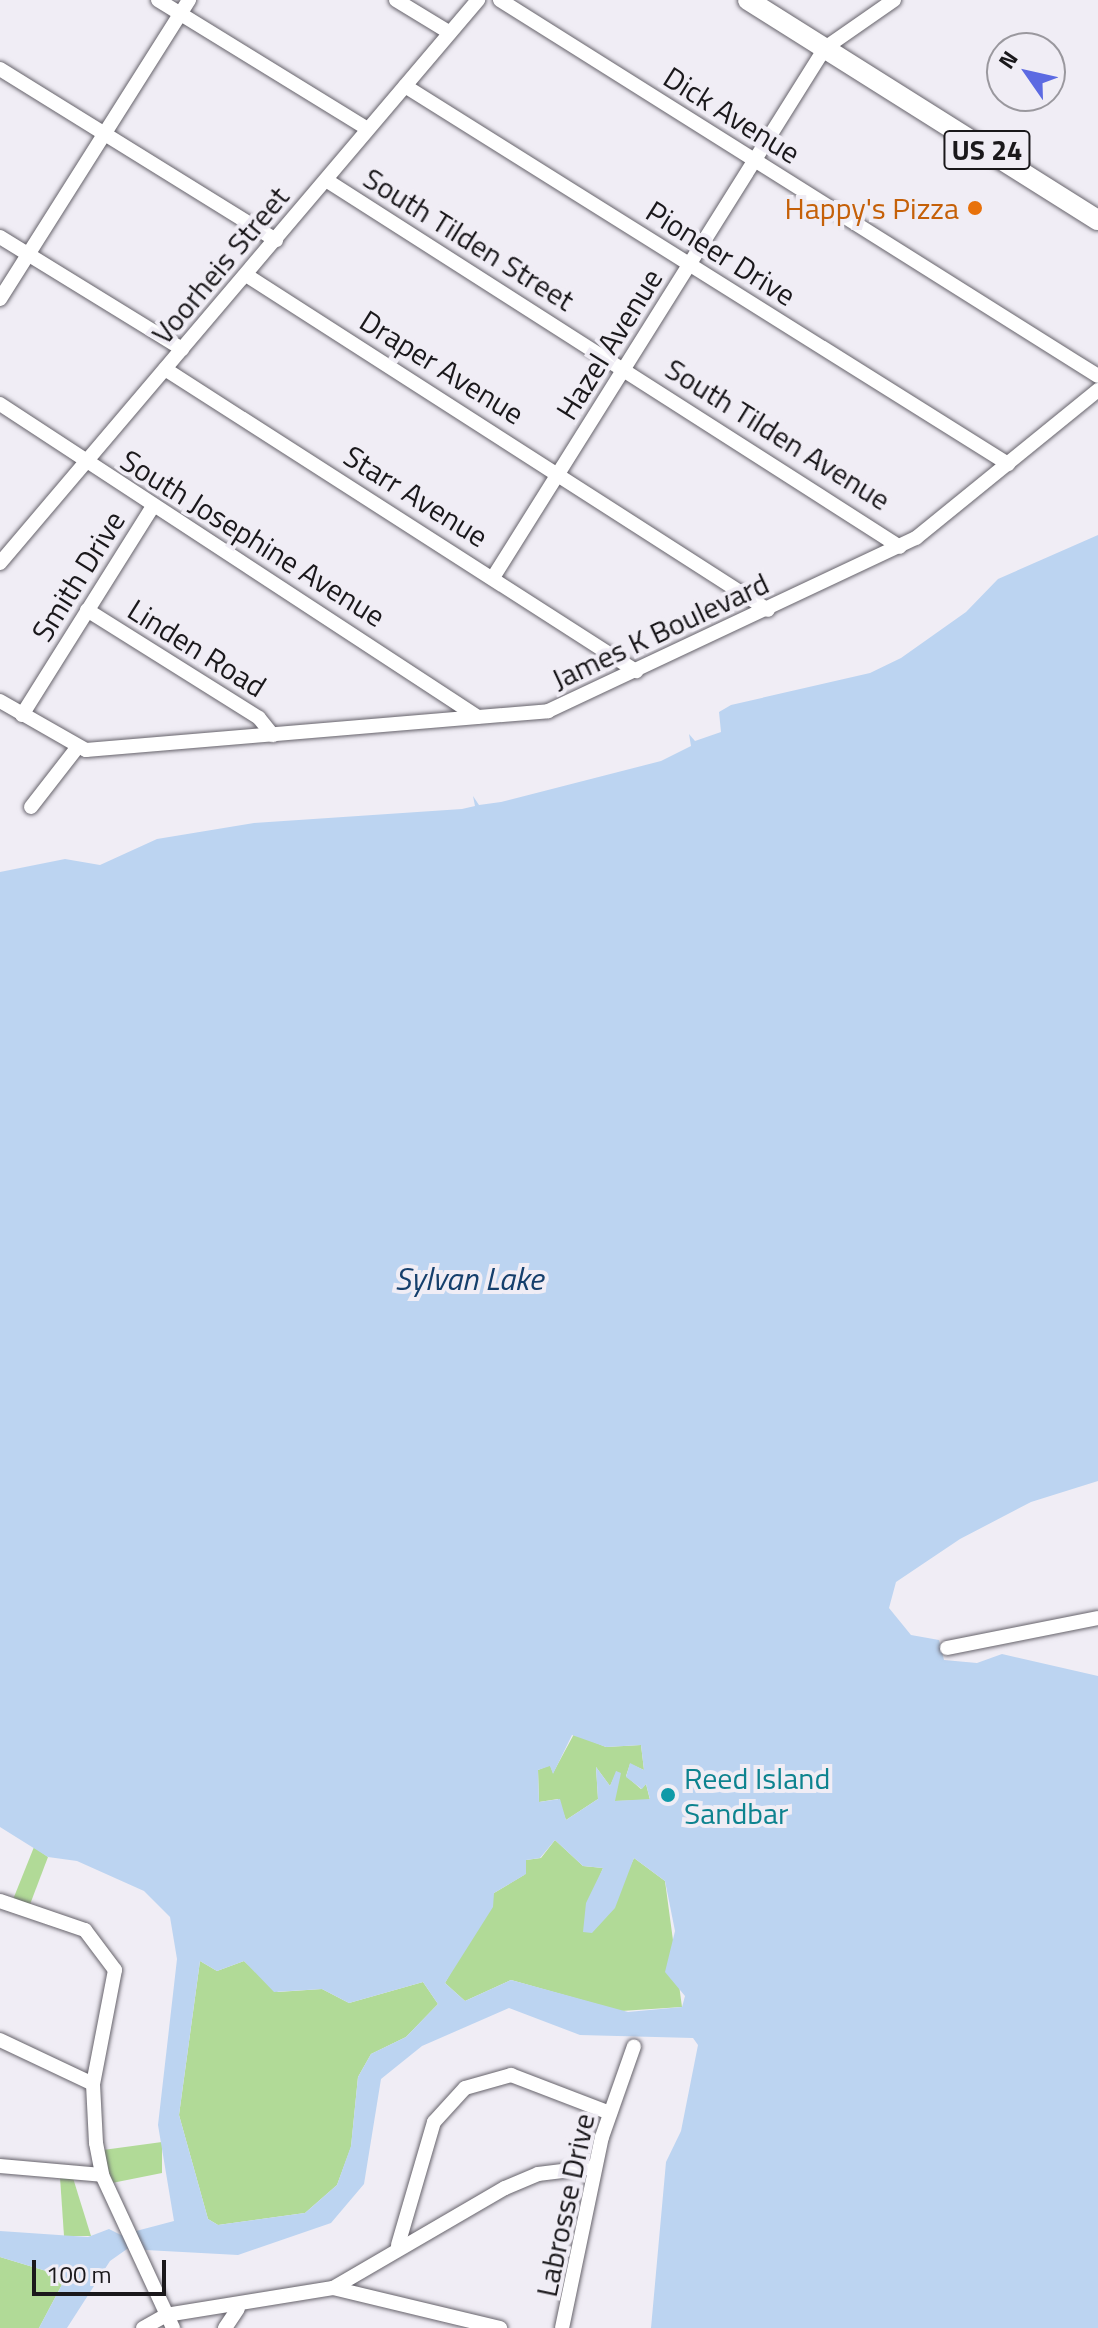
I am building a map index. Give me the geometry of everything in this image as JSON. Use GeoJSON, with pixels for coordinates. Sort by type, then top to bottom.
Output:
{"type":"FeatureCollection","features":[{"type":"Feature","properties":{"kind":"highway","name":"US 24"},"geometry":{"type":"LineString","coordinates":[[748,0],[1098,220]]}},
{"type":"Feature","properties":{"kind":"street"},"geometry":{"type":"LineString","coordinates":[[158,0],[368,129]]}},
{"type":"Feature","properties":{"kind":"street"},"geometry":{"type":"LineString","coordinates":[[0,299],[189,0]]}},
{"type":"Feature","properties":{"kind":"street"},"geometry":{"type":"LineString","coordinates":[[396,0],[450,33]]}},
{"type":"Feature","properties":{"kind":"street","name":"Voorheis Street"},"geometry":{"type":"LineString","coordinates":[[0,563],[478,0]]}},
{"type":"Feature","properties":{"kind":"street","name":"Dick Avenue"},"geometry":{"type":"LineString","coordinates":[[500,0],[1098,376]]}},
{"type":"Feature","properties":{"kind":"street","name":"Hazel Avenue"},"geometry":{"type":"LineString","coordinates":[[494,576],[825,48],[894,0]]}},
{"type":"Feature","properties":{"kind":"street"},"geometry":{"type":"LineString","coordinates":[[0,69],[276,240]]}},
{"type":"Feature","properties":{"kind":"street","name":"Pioneer Drive"},"geometry":{"type":"LineString","coordinates":[[405,86],[1008,464]]}},
{"type":"Feature","properties":{"kind":"street","name":"South Tilden Street"},"geometry":{"type":"LineString","coordinates":[[326,180],[625,368]]}},
{"type":"Feature","properties":{"kind":"street"},"geometry":{"type":"LineString","coordinates":[[0,237],[182,349]]}},
{"type":"Feature","properties":{"kind":"street","name":"Draper Avenue"},"geometry":{"type":"LineString","coordinates":[[246,275],[559,472],[768,610]]}},
{"type":"Feature","properties":{"kind":"street","name":"South Tilden Avenue"},"geometry":{"type":"LineString","coordinates":[[625,368],[900,547]]}},
{"type":"Feature","properties":{"kind":"street","name":"Starr Avenue"},"geometry":{"type":"LineString","coordinates":[[165,369],[494,576],[636,671]]}},
{"type":"Feature","properties":{"kind":"street","name":"James K Boulevard"},"geometry":{"type":"LineString","coordinates":[[77,748],[548,711],[900,547],[1098,390]]}},
{"type":"Feature","properties":{"kind":"street","name":"South Josephine Avenue"},"geometry":{"type":"LineString","coordinates":[[0,404],[478,717]]}},
{"type":"Feature","properties":{"kind":"street","name":"Smith Drive"},"geometry":{"type":"LineString","coordinates":[[22,715],[153,506]]}},
{"type":"Feature","properties":{"kind":"street","name":"Linden Road"},"geometry":{"type":"LineString","coordinates":[[87,610],[259,718],[273,735]]}},
{"type":"Feature","properties":{"kind":"street"},"geometry":{"type":"LineString","coordinates":[[0,701],[77,748],[31,807]]}},
{"type":"Feature","properties":{"kind":"street"},"geometry":{"type":"LineString","coordinates":[[947,1648],[1098,1618]]}},
{"type":"Feature","properties":{"kind":"street"},"geometry":{"type":"LineString","coordinates":[[0,1901],[85,1930],[109,1956],[114,1995],[93,2084],[102,2175],[170,2322]]}},
{"type":"Feature","properties":{"kind":"street"},"geometry":{"type":"LineString","coordinates":[[0,2040],[93,2084]]}},
{"type":"Feature","properties":{"kind":"street","name":"Labrosse Drive"},"geometry":{"type":"LineString","coordinates":[[562,2328],[572,2305],[595,2167],[634,2046]]}},
{"type":"Feature","properties":{"kind":"street"},"geometry":{"type":"LineString","coordinates":[[398,2245],[434,2122],[465,2088],[511,2075],[610,2113]]}},
{"type":"Feature","properties":{"kind":"street"},"geometry":{"type":"LineString","coordinates":[[0,2166],[102,2175]]}},
{"type":"Feature","properties":{"kind":"street"},"geometry":{"type":"LineString","coordinates":[[143,2328],[333,2288],[398,2245],[538,2174],[595,2167]]}},
{"type":"Feature","properties":{"kind":"street"},"geometry":{"type":"LineString","coordinates":[[333,2288],[500,2328]]}},
{"type":"Feature","properties":{"kind":"street"},"geometry":{"type":"LineString","coordinates":[[225,2328],[238,2309]]}},
{"type":"Feature","properties":{"kind":"green space"},"geometry":{"type":"Polygon","coordinates":[[[574,1734],[606,1747],[641,1745],[644,1770],[630,1764],[626,1776],[641,1789],[646,1784],[650,1800],[614,1801],[617,1771],[610,1786],[596,1767],[598,1799],[566,1820],[558,1799],[539,1802],[538,1770],[550,1765],[553,1773],[574,1734]]]}},
{"type":"Feature","properties":{"kind":"green space"},"geometry":{"type":"Polygon","coordinates":[[[555,1840],[583,1866],[603,1868],[587,1907],[587,1932],[611,1908],[634,1858],[665,1881],[682,2007],[621,2011],[511,1980],[465,2001],[445,1983],[494,1893],[524,1875],[526,1860],[541,1858],[555,1840]]]}},
{"type":"Feature","properties":{"kind":"green space"},"geometry":{"type":"Polygon","coordinates":[[[34,1847],[48,1857],[29,1907],[12,1902],[34,1847]]]}},
{"type":"Feature","properties":{"kind":"green space"},"geometry":{"type":"Polygon","coordinates":[[[200,1961],[217,1971],[244,1961],[278,1992],[322,1989],[349,2003],[423,1982],[438,2004],[406,2037],[371,2054],[358,2077],[351,2147],[337,2185],[305,2213],[218,2225],[208,2219],[179,2115],[200,1961]]]}},
{"type":"Feature","properties":{"kind":"green space"},"geometry":{"type":"Polygon","coordinates":[[[162,2142],[162,2173],[112,2183],[103,2150],[162,2142]]]}},
{"type":"Feature","properties":{"kind":"green space"},"geometry":{"type":"Polygon","coordinates":[[[60,2177],[73,2178],[91,2236],[64,2236],[60,2177]]]}},
{"type":"Feature","properties":{"kind":"green space"},"geometry":{"type":"Polygon","coordinates":[[[0,2257],[66,2277],[39,2328],[0,2328],[0,2257]]]}},
{"type":"Feature","properties":{"kind":"water","name":"Sylvan Lake"},"geometry":{"type":"Polygon","coordinates":[[[1098,535],[1098,1481],[1031,1502],[960,1539],[896,1582],[889,1608],[911,1635],[939,1640],[944,1660],[977,1663],[1002,1654],[1098,1676],[1098,2328],[651,2328],[666,2162],[681,2131],[698,2045],[693,2038],[580,2035],[509,2008],[422,2046],[381,2079],[364,2184],[331,2223],[238,2255],[127,2249],[110,2261],[67,2328],[39,2328],[66,2277],[0,2257],[0,2231],[88,2237],[109,2229],[121,2235],[174,2221],[158,2125],[177,1959],[170,1917],[144,1891],[77,1861],[48,1857],[0,1827],[0,872],[65,859],[100,865],[157,839],[254,823],[462,809],[475,806],[473,796],[479,805],[501,802],[661,761],[691,746],[689,734],[695,741],[721,732],[719,712],[731,705],[870,673],[901,658],[966,612],[998,579],[1098,535]],[[572,1735],[553,1774],[550,1766],[538,1770],[539,1802],[560,1799],[566,1820],[598,1799],[596,1767],[610,1786],[616,1771],[621,1773],[615,1801],[650,1799],[646,1784],[642,1789],[626,1777],[630,1763],[644,1770],[641,1745],[606,1747],[572,1735]],[[555,1840],[540,1858],[526,1860],[526,1874],[494,1893],[493,1907],[445,1983],[465,2001],[511,1980],[628,2012],[682,2007],[685,1996],[665,1972],[675,1931],[665,1881],[634,1858],[615,1908],[592,1933],[583,1932],[586,1903],[603,1868],[583,1866],[555,1840]],[[200,1961],[179,2115],[208,2219],[218,2225],[305,2213],[337,2185],[351,2146],[358,2077],[371,2054],[406,2037],[438,2004],[423,1982],[349,2003],[322,1989],[274,1992],[244,1961],[217,1971],[200,1961]]]}},
{"type":"Feature","properties":{"kind":"place","name":"Happy's Pizza"},"geometry":{"type":"Point","coordinates":[975,208]}},
{"type":"Feature","properties":{"kind":"place","name":"Reed Island Sandbar"},"geometry":{"type":"Point","coordinates":[668,1795]}}]}
